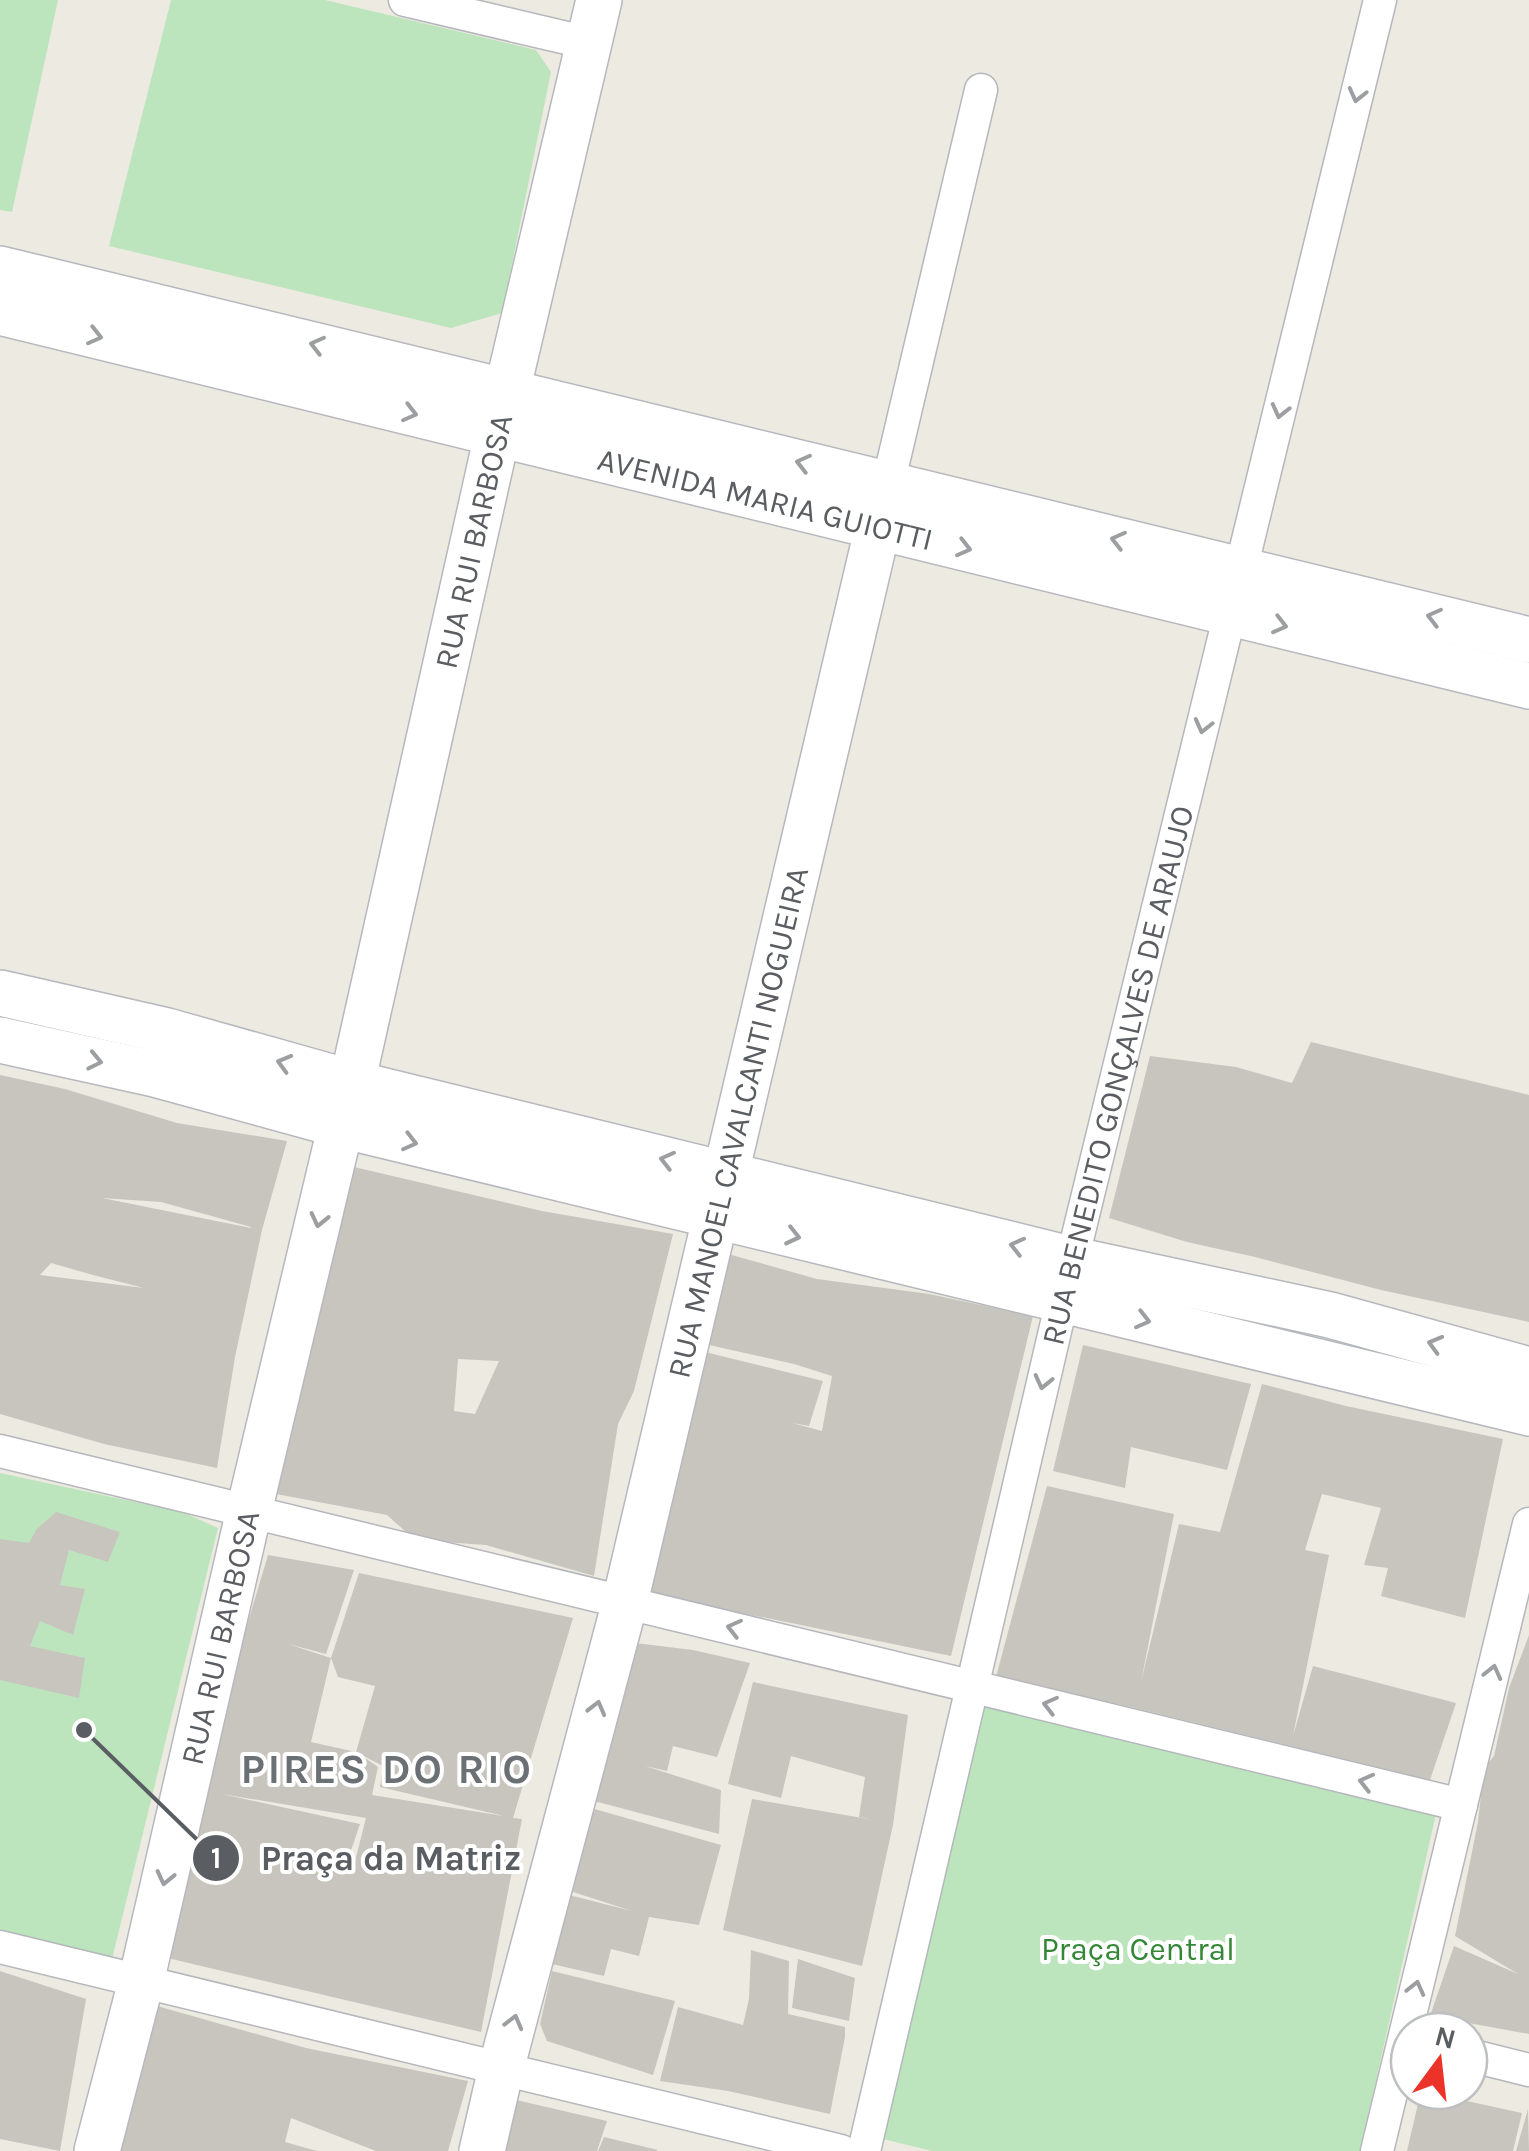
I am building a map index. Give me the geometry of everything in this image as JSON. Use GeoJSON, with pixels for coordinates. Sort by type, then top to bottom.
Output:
{"type":"FeatureCollection","features":[{"type":"Feature","properties":{"kind":"street"},"geometry":{"type":"LineString","coordinates":[[405,0],[594,21]]}},
{"type":"Feature","properties":{"kind":"street","name":"RUA BENEDITO GONÇALVES DE ARAUJO"},"geometry":{"type":"LineString","coordinates":[[864,2151],[1068,1280],[1380,0]]}},
{"type":"Feature","properties":{"kind":"street","name":"RUA RUI BARBOSA"},"geometry":{"type":"LineString","coordinates":[[97,2151],[142,1982],[342,1126],[356,1118],[363,1107],[363,1096],[352,1082],[594,21]]}},
{"type":"Feature","properties":{"kind":"street","name":"RUA MANOEL CAVALCANTI NOGUEIRA"},"geometry":{"type":"LineString","coordinates":[[482,2151],[625,1602],[980,90]]}},
{"type":"Feature","properties":{"kind":"street","name":"AVENIDA MARIA GUIOTTI"},"geometry":{"type":"LineString","coordinates":[[0,268],[502,413]]}},
{"type":"Feature","properties":{"kind":"street","name":"AVENIDA MARIA GUIOTTI"},"geometry":{"type":"LineString","coordinates":[[0,312],[502,413],[1236,592],[1529,686]]}},
{"type":"Feature","properties":{"kind":"street","name":"AVENIDA MARIA GUIOTTI"},"geometry":{"type":"LineString","coordinates":[[1236,592],[1529,640]]}},
{"type":"Feature","properties":{"kind":"street"},"geometry":{"type":"LineString","coordinates":[[0,993],[167,1031],[352,1082],[725,1174],[1319,1363],[1529,1413]]}},
{"type":"Feature","properties":{"kind":"street"},"geometry":{"type":"LineString","coordinates":[[156,1074],[167,1031]]}},
{"type":"Feature","properties":{"kind":"street"},"geometry":{"type":"LineString","coordinates":[[0,1040],[156,1074],[342,1126],[715,1218],[1068,1280],[1330,1314],[1529,1370]]}},
{"type":"Feature","properties":{"kind":"street"},"geometry":{"type":"LineString","coordinates":[[1319,1363],[1330,1314]]}},
{"type":"Feature","properties":{"kind":"street"},"geometry":{"type":"LineString","coordinates":[[0,1450],[1461,1804]]}},
{"type":"Feature","properties":{"kind":"street"},"geometry":{"type":"LineString","coordinates":[[1413,2011],[1529,1524]]}},
{"type":"Feature","properties":{"kind":"street"},"geometry":{"type":"LineString","coordinates":[[0,1947],[841,2151]]}},
{"type":"Feature","properties":{"kind":"street"},"geometry":{"type":"LineString","coordinates":[[1489,2060],[1529,2070]]}},
{"type":"Feature","properties":{"kind":"street"},"geometry":{"type":"LineString","coordinates":[[1376,2151],[1389,2103]]}},
{"type":"Feature","properties":{"kind":"green space"},"geometry":{"type":"Polygon","coordinates":[[[0,0],[58,0],[12,212],[0,210],[0,0]]]}},
{"type":"Feature","properties":{"kind":"green space"},"geometry":{"type":"Polygon","coordinates":[[[171,0],[325,0],[536,50],[551,72],[502,313],[451,328],[109,246],[171,0]]]}},
{"type":"Feature","properties":{"kind":"green space"},"geometry":{"type":"Polygon","coordinates":[[[0,1473],[182,1512],[218,1528],[112,1959],[0,1933],[0,1473]]]}},
{"type":"Feature","properties":{"kind":"green space","name":"Praça Central"},"geometry":{"type":"Polygon","coordinates":[[[981,1705],[1436,1814],[1360,2151],[932,2151],[883,2139],[981,1705]]]}},
{"type":"Feature","properties":{"kind":"building"},"geometry":{"type":"Polygon","coordinates":[[[1311,1042],[1529,1095],[1529,1322],[1187,1242],[1109,1218],[1150,1056],[1236,1067],[1292,1083],[1311,1042]]]}},
{"type":"Feature","properties":{"kind":"building"},"geometry":{"type":"Polygon","coordinates":[[[0,1075],[65,1089],[177,1123],[287,1141],[262,1230],[217,1468],[104,1444],[0,1414],[0,1075]],[[102,1198],[251,1228],[161,1202],[102,1198]],[[51,1263],[40,1275],[144,1288],[93,1275],[51,1263]]]}},
{"type":"Feature","properties":{"kind":"building"},"geometry":{"type":"Polygon","coordinates":[[[354,1167],[542,1211],[673,1234],[634,1391],[618,1424],[594,1576],[486,1545],[415,1540],[387,1515],[271,1493],[317,1328],[332,1243],[354,1167]],[[458,1359],[454,1411],[475,1414],[499,1361],[458,1359]]]}},
{"type":"Feature","properties":{"kind":"building"},"geometry":{"type":"Polygon","coordinates":[[[721,1252],[817,1279],[929,1294],[1033,1316],[951,1656],[640,1592],[701,1351],[823,1381],[809,1426],[792,1423],[822,1431],[832,1376],[700,1343],[721,1252]]]}},
{"type":"Feature","properties":{"kind":"building"},"geometry":{"type":"Polygon","coordinates":[[[1083,1345],[1251,1384],[1227,1470],[1131,1447],[1125,1488],[1053,1471],[1083,1345]]]}},
{"type":"Feature","properties":{"kind":"building"},"geometry":{"type":"Polygon","coordinates":[[[1262,1384],[1503,1439],[1465,1618],[1381,1596],[1388,1568],[1364,1565],[1381,1508],[1322,1494],[1325,1484],[1305,1550],[1329,1555],[1293,1736],[1313,1666],[1456,1703],[1430,1780],[996,1677],[1047,1486],[1174,1514],[1141,1682],[1179,1524],[1220,1532],[1262,1384]]]}},
{"type":"Feature","properties":{"kind":"building"},"geometry":{"type":"Polygon","coordinates":[[[56,1512],[120,1532],[108,1562],[69,1550],[60,1585],[85,1589],[73,1635],[40,1621],[30,1646],[85,1658],[79,1698],[0,1680],[0,1539],[29,1543],[36,1530],[56,1512]]]}},
{"type":"Feature","properties":{"kind":"building"},"geometry":{"type":"Polygon","coordinates":[[[268,1555],[354,1570],[326,1654],[288,1644],[331,1658],[359,1573],[573,1618],[513,1818],[522,1819],[481,2032],[159,1956],[198,1790],[268,1555]],[[331,1658],[311,1742],[356,1752],[375,1686],[338,1677],[331,1658]],[[358,1753],[378,1767],[372,1795],[504,1816],[380,1787],[383,1766],[358,1753]],[[222,1794],[360,1824],[344,1871],[352,1873],[366,1818],[222,1794]]]}},
{"type":"Feature","properties":{"kind":"building"},"geometry":{"type":"Polygon","coordinates":[[[1529,1635],[1529,2034],[1489,2027],[1489,2011],[1432,2011],[1454,1946],[1518,1974],[1455,1936],[1478,1822],[1484,1768],[1494,1756],[1509,1688],[1529,1635]]]}},
{"type":"Feature","properties":{"kind":"building"},"geometry":{"type":"Polygon","coordinates":[[[635,1643],[693,1650],[750,1663],[717,1757],[673,1746],[667,1771],[645,1766],[721,1790],[719,1834],[590,1800],[635,1643]]]}},
{"type":"Feature","properties":{"kind":"building"},"geometry":{"type":"Polygon","coordinates":[[[753,1682],[908,1715],[893,1825],[862,1966],[723,1930],[752,1799],[874,1820],[859,1817],[865,1777],[791,1756],[781,1798],[728,1784],[753,1682]]]}},
{"type":"Feature","properties":{"kind":"building"},"geometry":{"type":"Polygon","coordinates":[[[591,1808],[721,1845],[699,1925],[649,1917],[639,1956],[611,1949],[604,1976],[552,1964],[569,1895],[632,1911],[567,1890],[591,1808]]]}},
{"type":"Feature","properties":{"kind":"building"},"geometry":{"type":"Polygon","coordinates":[[[751,1950],[789,1961],[788,2014],[845,2027],[830,2114],[728,2091],[660,2081],[678,2007],[743,2025],[749,1999],[751,1950]]]}},
{"type":"Feature","properties":{"kind":"building"},"geometry":{"type":"Polygon","coordinates":[[[798,1959],[855,1978],[849,2021],[792,2008],[798,1959]]]}},
{"type":"Feature","properties":{"kind":"building"},"geometry":{"type":"Polygon","coordinates":[[[0,1971],[86,1999],[60,2151],[0,2139],[0,1971]]]}},
{"type":"Feature","properties":{"kind":"building"},"geometry":{"type":"Polygon","coordinates":[[[552,1971],[675,2001],[653,2075],[547,2041],[540,2024],[552,1971]]]}},
{"type":"Feature","properties":{"kind":"building"},"geometry":{"type":"Polygon","coordinates":[[[157,2006],[306,2048],[468,2081],[448,2151],[376,2151],[291,2118],[285,2142],[317,2151],[117,2151],[157,2006]]]}},
{"type":"Feature","properties":{"kind":"building"},"geometry":{"type":"Polygon","coordinates":[[[512,2099],[607,2121],[597,2151],[503,2151],[512,2099]]]}},
{"type":"Feature","properties":{"kind":"building"},"geometry":{"type":"Polygon","coordinates":[[[1489,2106],[1522,2113],[1513,2151],[1407,2151],[1416,2111],[1489,2111],[1489,2106]]]}},
{"type":"Feature","properties":{"kind":"building"},"geometry":{"type":"Polygon","coordinates":[[[1528,2109],[1529,2151],[1516,2151],[1528,2109]]]}},
{"type":"Feature","properties":{"kind":"building"},"geometry":{"type":"Polygon","coordinates":[[[604,2137],[658,2150],[598,2151],[604,2137]]]}},
{"type":"Feature","properties":{"kind":"place","name":"Praça da Matriz"},"geometry":{"type":"Point","coordinates":[84,1730]}},
{"type":"Feature","properties":{"kind":"district","name":"PIRES DO RIO"},"geometry":{"type":"Point","coordinates":[387,1769]}}]}
